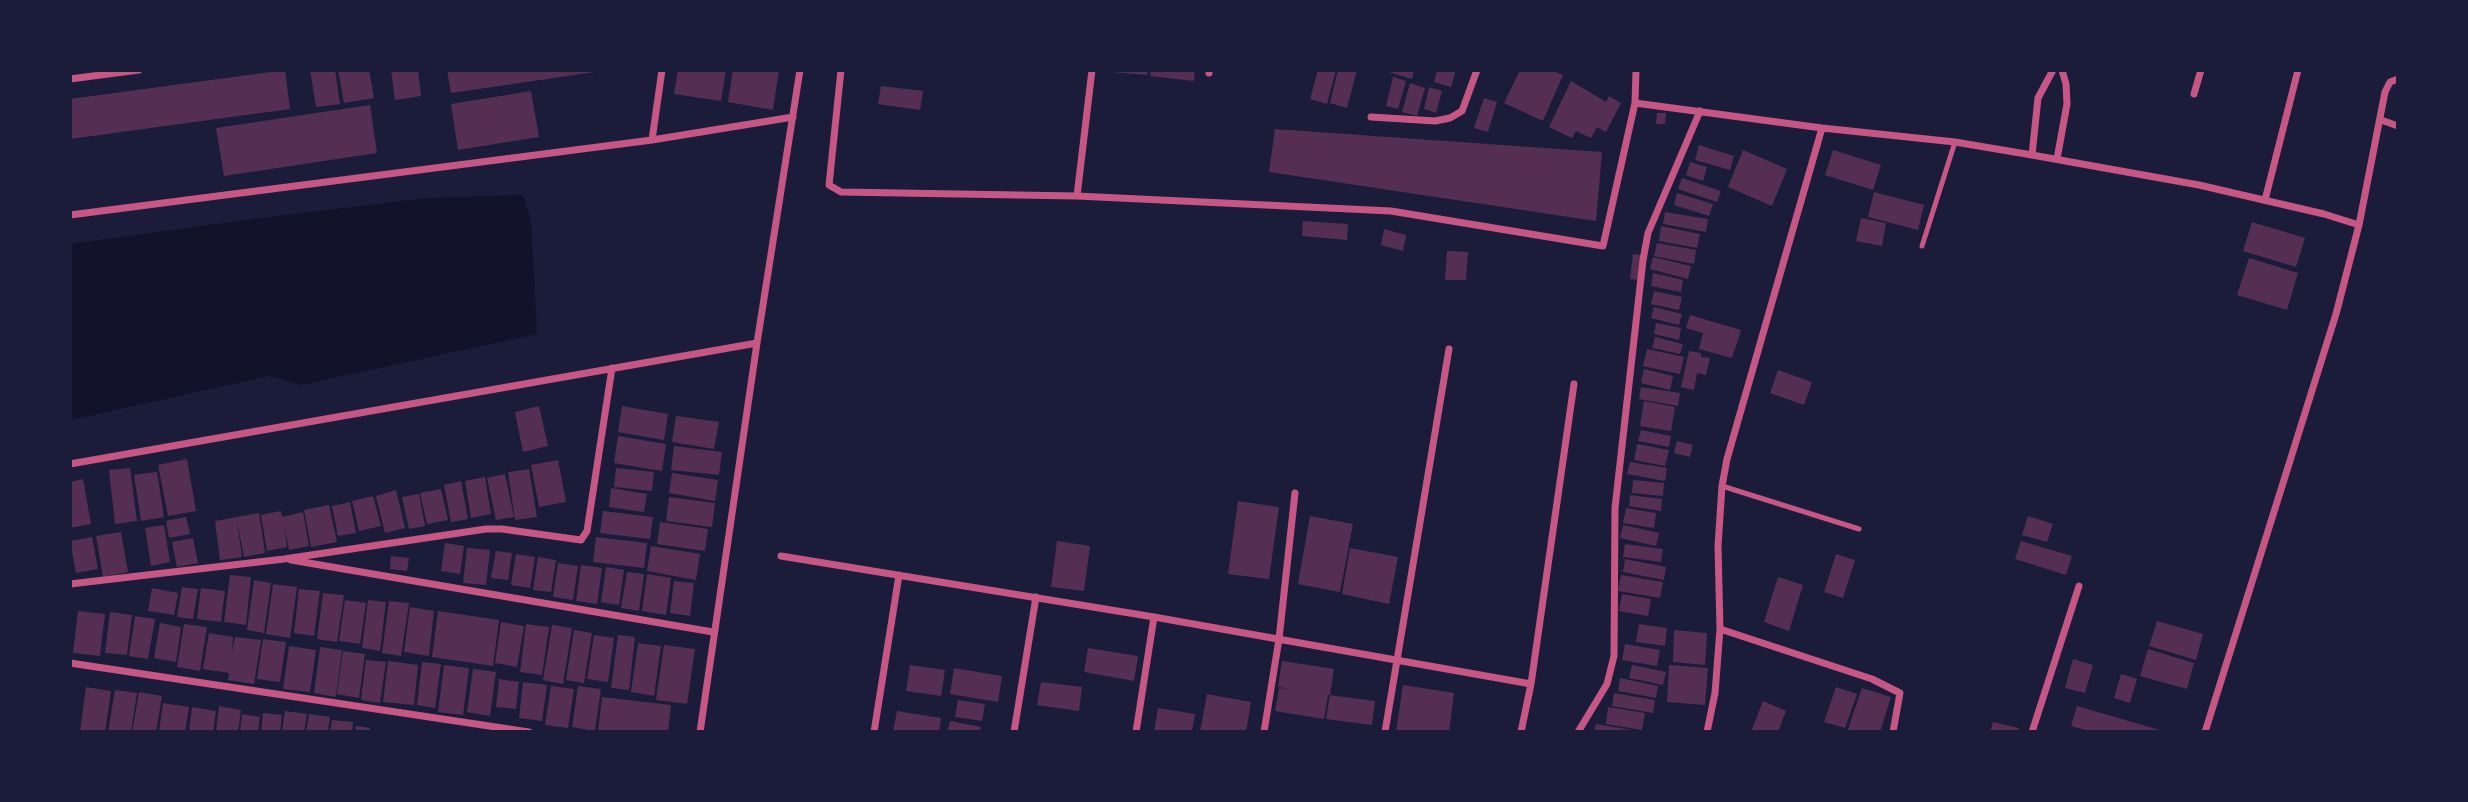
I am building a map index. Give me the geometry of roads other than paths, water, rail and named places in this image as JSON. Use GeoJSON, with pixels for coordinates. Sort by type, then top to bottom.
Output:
{"type":"FeatureCollection","features":[{"type":"Feature","properties":{"kind":"street"},"geometry":{"type":"LineString","coordinates":[[70,79],[139,70]]}},
{"type":"Feature","properties":{"kind":"street"},"geometry":{"type":"LineString","coordinates":[[652,140],[662,70]]}},
{"type":"Feature","properties":{"kind":"street"},"geometry":{"type":"LineString","coordinates":[[700,732],[800,70]]}},
{"type":"Feature","properties":{"kind":"street"},"geometry":{"type":"LineString","coordinates":[[841,70],[829,184],[841,192],[1077,195],[1391,211],[1603,246],[1635,103],[1636,70]]}},
{"type":"Feature","properties":{"kind":"street"},"geometry":{"type":"LineString","coordinates":[[1077,195],[1092,70]]}},
{"type":"Feature","properties":{"kind":"street"},"geometry":{"type":"LineString","coordinates":[[1371,117],[1435,121],[1450,118],[1462,111],[1477,70]]}},
{"type":"Feature","properties":{"kind":"street"},"geometry":{"type":"LineString","coordinates":[[2032,155],[2038,98],[2053,70]]}},
{"type":"Feature","properties":{"kind":"street"},"geometry":{"type":"LineString","coordinates":[[2057,159],[2067,104],[2062,70]]}},
{"type":"Feature","properties":{"kind":"street"},"geometry":{"type":"LineString","coordinates":[[2194,94],[2201,70]]}},
{"type":"Feature","properties":{"kind":"street"},"geometry":{"type":"LineString","coordinates":[[2265,200],[2298,70]]}},
{"type":"Feature","properties":{"kind":"street"},"geometry":{"type":"LineString","coordinates":[[2205,732],[2336,314],[2359,225],[2387,87],[2390,82],[2398,79]]}},
{"type":"Feature","properties":{"kind":"street"},"geometry":{"type":"LineString","coordinates":[[1635,103],[1822,128],[1955,142],[2057,159],[2199,185],[2359,225]]}},
{"type":"Feature","properties":{"kind":"street"},"geometry":{"type":"LineString","coordinates":[[1578,732],[1607,684],[1614,656],[1615,508],[1648,233],[1700,111]]}},
{"type":"Feature","properties":{"kind":"street"},"geometry":{"type":"LineString","coordinates":[[70,215],[652,140],[793,117]]}},
{"type":"Feature","properties":{"kind":"street"},"geometry":{"type":"LineString","coordinates":[[2381,120],[2398,126]]}},
{"type":"Feature","properties":{"kind":"street"},"geometry":{"type":"LineString","coordinates":[[1708,731],[1715,693],[1720,629],[1718,546],[1722,486],[1727,459],[1822,128]]}},
{"type":"Feature","properties":{"kind":"street"},"geometry":{"type":"LineString","coordinates":[[70,464],[757,344]]}},
{"type":"Feature","properties":{"kind":"street"},"geometry":{"type":"LineString","coordinates":[[1385,732],[1449,349]]}},
{"type":"Feature","properties":{"kind":"street"},"geometry":{"type":"LineString","coordinates":[[70,584],[284,559],[486,529],[581,540],[587,531],[612,368]]}},
{"type":"Feature","properties":{"kind":"street"},"geometry":{"type":"LineString","coordinates":[[1521,732],[1531,684],[1574,384]]}},
{"type":"Feature","properties":{"kind":"street"},"geometry":{"type":"LineString","coordinates":[[1264,732],[1279,639],[1295,493]]}},
{"type":"Feature","properties":{"kind":"street"},"geometry":{"type":"LineString","coordinates":[[781,556],[1154,617],[1531,684]]}},
{"type":"Feature","properties":{"kind":"street"},"geometry":{"type":"LineString","coordinates":[[284,559],[713,632]]}},
{"type":"Feature","properties":{"kind":"street"},"geometry":{"type":"LineString","coordinates":[[874,732],[899,575]]}},
{"type":"Feature","properties":{"kind":"street"},"geometry":{"type":"LineString","coordinates":[[2032,732],[2078,586]]}},
{"type":"Feature","properties":{"kind":"street"},"geometry":{"type":"LineString","coordinates":[[1014,732],[1036,597]]}},
{"type":"Feature","properties":{"kind":"street"},"geometry":{"type":"LineString","coordinates":[[1136,732],[1154,617]]}},
{"type":"Feature","properties":{"kind":"street"},"geometry":{"type":"LineString","coordinates":[[1720,629],[1872,679],[1900,693],[1893,732]]}},
{"type":"Feature","properties":{"kind":"street"},"geometry":{"type":"LineString","coordinates":[[70,663],[528,732]]}},
{"type":"Feature","properties":{"kind":"lane"},"geometry":{"type":"LineString","coordinates":[[1922,246],[1955,142]]}},
{"type":"Feature","properties":{"kind":"lane"},"geometry":{"type":"LineString","coordinates":[[1722,486],[1859,529]]}}]}
